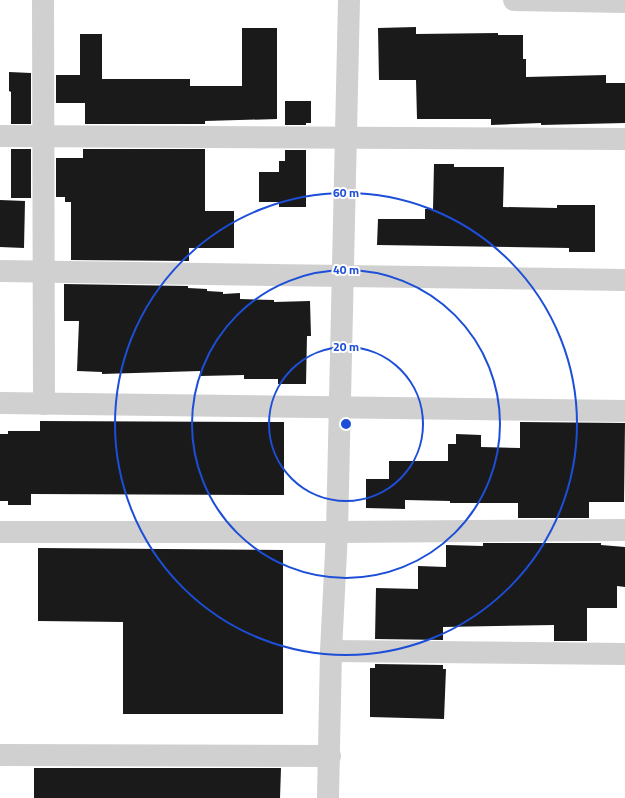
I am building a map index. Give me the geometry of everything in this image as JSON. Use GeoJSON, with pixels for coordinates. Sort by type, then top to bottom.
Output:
{"type":"FeatureCollection","features":[{"type":"Feature","properties":{"kind":"street"},"geometry":{"type":"LineString","coordinates":[[43,0],[44,404]]}},
{"type":"Feature","properties":{"kind":"street"},"geometry":{"type":"LineString","coordinates":[[328,798],[331,651],[337,532],[349,0]]}},
{"type":"Feature","properties":{"kind":"street"},"geometry":{"type":"LineString","coordinates":[[514,0],[625,2]]}},
{"type":"Feature","properties":{"kind":"street"},"geometry":{"type":"LineString","coordinates":[[0,136],[625,139]]}},
{"type":"Feature","properties":{"kind":"street"},"geometry":{"type":"LineString","coordinates":[[0,271],[625,280]]}},
{"type":"Feature","properties":{"kind":"street"},"geometry":{"type":"LineString","coordinates":[[0,403],[625,411]]}},
{"type":"Feature","properties":{"kind":"street"},"geometry":{"type":"LineString","coordinates":[[0,532],[625,530]]}},
{"type":"Feature","properties":{"kind":"street"},"geometry":{"type":"LineString","coordinates":[[331,651],[625,654]]}},
{"type":"Feature","properties":{"kind":"street"},"geometry":{"type":"LineString","coordinates":[[0,755],[330,756]]}},
{"type":"Feature","properties":{"kind":"building"},"geometry":{"type":"Polygon","coordinates":[[[416,27],[416,34],[498,33],[498,35],[523,35],[523,59],[526,59],[526,77],[606,75],[606,83],[625,83],[625,123],[541,125],[541,123],[491,125],[491,119],[417,119],[416,80],[379,80],[378,28],[416,27]]]}},
{"type":"Feature","properties":{"kind":"building"},"geometry":{"type":"Polygon","coordinates":[[[242,28],[277,28],[277,119],[205,121],[205,124],[85,124],[85,103],[56,103],[56,75],[80,75],[80,34],[102,34],[102,79],[190,79],[190,86],[242,86],[242,28]]]}},
{"type":"Feature","properties":{"kind":"building"},"geometry":{"type":"Polygon","coordinates":[[[9,72],[31,73],[31,124],[11,124],[11,92],[9,91],[9,72]]]}},
{"type":"Feature","properties":{"kind":"building"},"geometry":{"type":"Polygon","coordinates":[[[285,101],[311,101],[311,123],[306,123],[306,125],[285,125],[285,101]]]}},
{"type":"Feature","properties":{"kind":"building"},"geometry":{"type":"Polygon","coordinates":[[[11,149],[31,149],[31,198],[11,198],[11,149]]]}},
{"type":"Feature","properties":{"kind":"building"},"geometry":{"type":"Polygon","coordinates":[[[83,149],[205,149],[205,211],[234,211],[234,248],[189,248],[189,261],[71,260],[71,202],[65,202],[65,197],[56,197],[56,158],[83,158],[83,149]]]}},
{"type":"Feature","properties":{"kind":"building"},"geometry":{"type":"Polygon","coordinates":[[[285,150],[306,150],[306,207],[279,207],[279,202],[259,202],[259,172],[279,172],[279,161],[285,161],[285,150]]]}},
{"type":"Feature","properties":{"kind":"building"},"geometry":{"type":"Polygon","coordinates":[[[434,164],[454,164],[454,167],[504,167],[503,207],[557,208],[557,205],[595,205],[595,252],[569,252],[569,248],[377,245],[378,219],[425,219],[425,209],[433,209],[434,164]]]}},
{"type":"Feature","properties":{"kind":"building"},"geometry":{"type":"Polygon","coordinates":[[[0,200],[25,201],[24,248],[0,247],[0,200]]]}},
{"type":"Feature","properties":{"kind":"building"},"geometry":{"type":"Polygon","coordinates":[[[64,284],[188,286],[188,288],[223,292],[223,294],[240,293],[240,299],[274,300],[274,302],[310,301],[311,336],[307,336],[306,384],[278,384],[278,379],[244,379],[244,375],[200,376],[200,371],[102,374],[102,372],[77,371],[79,321],[64,321],[64,284]]]}},
{"type":"Feature","properties":{"kind":"building"},"geometry":{"type":"Polygon","coordinates":[[[40,421],[284,422],[284,495],[31,494],[31,505],[8,505],[8,501],[0,501],[0,434],[8,434],[8,431],[40,431],[40,421]]]}},
{"type":"Feature","properties":{"kind":"building"},"geometry":{"type":"Polygon","coordinates":[[[520,422],[625,423],[624,502],[589,502],[589,518],[518,518],[518,503],[450,503],[450,501],[405,500],[405,509],[366,508],[366,479],[389,479],[389,461],[448,461],[448,444],[456,444],[456,434],[481,435],[481,447],[520,448],[520,422]]]}},
{"type":"Feature","properties":{"kind":"building"},"geometry":{"type":"Polygon","coordinates":[[[483,543],[601,543],[601,545],[625,547],[625,587],[617,586],[617,608],[587,608],[587,641],[554,641],[554,625],[443,627],[443,640],[375,639],[376,588],[418,589],[418,566],[446,567],[446,545],[483,546],[483,543]]]}},
{"type":"Feature","properties":{"kind":"building"},"geometry":{"type":"Polygon","coordinates":[[[38,548],[283,550],[283,714],[123,714],[123,622],[38,621],[38,548]]]}},
{"type":"Feature","properties":{"kind":"building"},"geometry":{"type":"Polygon","coordinates":[[[375,664],[443,665],[443,669],[446,669],[444,719],[370,717],[370,668],[375,668],[375,664]]]}},
{"type":"Feature","properties":{"kind":"building"},"geometry":{"type":"Polygon","coordinates":[[[34,768],[281,768],[280,798],[34,798],[34,768]]]}}]}
